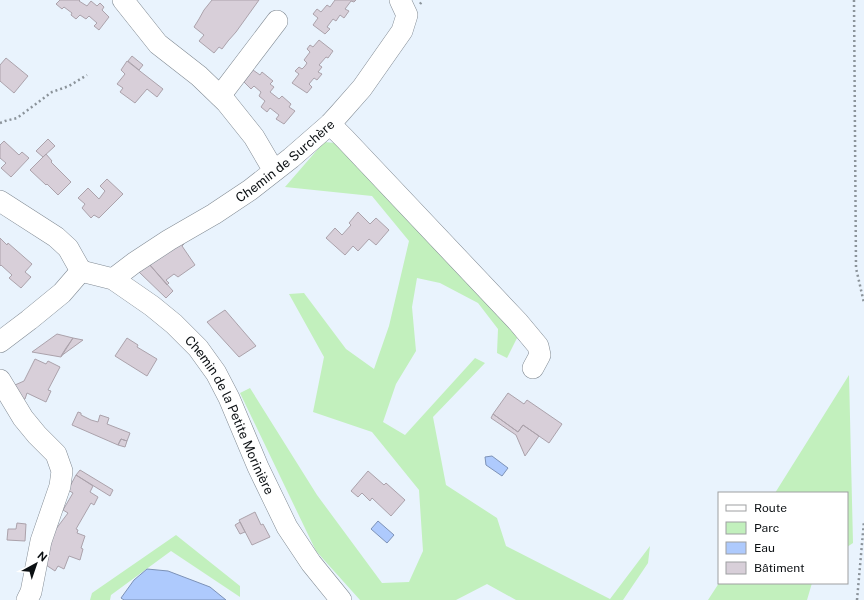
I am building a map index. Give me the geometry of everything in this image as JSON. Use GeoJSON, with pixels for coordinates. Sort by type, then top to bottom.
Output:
{"type":"FeatureCollection","features":[{"type":"Feature","properties":{"kind":"street"},"geometry":{"type":"LineString","coordinates":[[123,0],[158,44],[199,76],[226,102],[254,137],[274,171]]}},
{"type":"Feature","properties":{"kind":"street","name":"Chemin de Surchère"},"geometry":{"type":"LineString","coordinates":[[113,279],[169,240],[214,214],[250,190],[291,158],[330,124],[362,88],[402,31],[407,15],[400,0]]}},
{"type":"Feature","properties":{"kind":"street"},"geometry":{"type":"LineString","coordinates":[[220,96],[277,21]]}},
{"type":"Feature","properties":{"kind":"street"},"geometry":{"type":"LineString","coordinates":[[330,124],[345,138],[518,322],[538,346],[540,355],[533,368]]}},
{"type":"Feature","properties":{"kind":"street"},"geometry":{"type":"LineString","coordinates":[[0,201],[56,237],[68,248],[80,271],[62,293],[0,342]]}},
{"type":"Feature","properties":{"kind":"street","name":"Chemin de la Petite Morinière"},"geometry":{"type":"LineString","coordinates":[[80,271],[113,279],[152,306],[174,324],[198,348],[216,373],[229,398],[258,467],[287,527],[311,563],[341,600]]}},
{"type":"Feature","properties":{"kind":"street"},"geometry":{"type":"LineString","coordinates":[[0,380],[23,418],[56,454],[62,471],[60,486],[41,541],[31,592],[27,600]]}},
{"type":"Feature","properties":{"kind":"path"},"geometry":{"type":"LineString","coordinates":[[854,0],[856,268],[864,303]]}},
{"type":"Feature","properties":{"kind":"path"},"geometry":{"type":"LineString","coordinates":[[0,123],[17,118],[52,92],[69,86],[87,75]]}},
{"type":"Feature","properties":{"kind":"path"},"geometry":{"type":"LineString","coordinates":[[857,600],[864,521]]}},
{"type":"Feature","properties":{"kind":"green space"},"geometry":{"type":"Polygon","coordinates":[[[324,142],[336,143],[518,336],[507,358],[497,353],[498,329],[478,303],[440,283],[417,278],[412,307],[416,351],[396,384],[383,422],[405,435],[475,358],[485,363],[433,417],[446,485],[497,518],[506,546],[610,599],[650,546],[648,563],[623,600],[516,600],[487,584],[456,600],[360,600],[316,551],[240,393],[250,388],[317,495],[382,583],[409,582],[423,551],[419,490],[372,432],[313,412],[324,357],[289,294],[304,293],[346,349],[374,369],[389,326],[409,241],[372,196],[285,187],[324,142]]]}},
{"type":"Feature","properties":{"kind":"green space"},"geometry":{"type":"Polygon","coordinates":[[[849,375],[853,543],[848,546],[848,492],[776,492],[849,375]]]}},
{"type":"Feature","properties":{"kind":"green space"},"geometry":{"type":"Polygon","coordinates":[[[176,535],[240,586],[240,597],[171,551],[111,595],[110,600],[90,600],[92,593],[176,535]]]}},
{"type":"Feature","properties":{"kind":"green space"},"geometry":{"type":"Polygon","coordinates":[[[718,584],[812,584],[807,600],[708,600],[718,584]]]}},
{"type":"Feature","properties":{"kind":"water"},"geometry":{"type":"Polygon","coordinates":[[[492,456],[508,468],[502,476],[486,465],[485,457],[492,456]]]}},
{"type":"Feature","properties":{"kind":"water"},"geometry":{"type":"Polygon","coordinates":[[[378,521],[394,535],[387,543],[371,529],[378,521]]]}},
{"type":"Feature","properties":{"kind":"water"},"geometry":{"type":"Polygon","coordinates":[[[147,569],[168,571],[210,587],[226,600],[124,600],[121,598],[134,580],[147,569]]]}},
{"type":"Feature","properties":{"kind":"building"},"geometry":{"type":"Polygon","coordinates":[[[60,0],[80,0],[79,1],[87,6],[91,1],[97,6],[100,3],[104,7],[102,10],[109,17],[99,30],[94,26],[97,23],[89,16],[86,19],[80,15],[76,19],[71,15],[72,13],[64,7],[62,9],[56,4],[60,0]]]}},
{"type":"Feature","properties":{"kind":"building"},"geometry":{"type":"Polygon","coordinates":[[[212,0],[259,0],[222,49],[219,47],[214,53],[199,41],[204,35],[194,27],[212,0]]]}},
{"type":"Feature","properties":{"kind":"building"},"geometry":{"type":"Polygon","coordinates":[[[335,0],[356,0],[354,2],[351,1],[345,9],[349,11],[344,18],[340,15],[336,21],[333,19],[327,27],[330,29],[325,34],[313,25],[318,18],[313,14],[317,9],[321,12],[327,5],[330,7],[335,0]]]}},
{"type":"Feature","properties":{"kind":"building"},"geometry":{"type":"Polygon","coordinates":[[[319,40],[333,51],[328,58],[326,57],[319,65],[322,67],[318,72],[322,74],[317,80],[314,78],[309,84],[312,87],[307,93],[292,83],[299,74],[295,71],[299,67],[302,69],[307,63],[304,60],[310,52],[307,49],[310,45],[313,47],[319,40]]]}},
{"type":"Feature","properties":{"kind":"building"},"geometry":{"type":"Polygon","coordinates":[[[132,56],[143,65],[139,70],[128,61],[132,56]]]}},
{"type":"Feature","properties":{"kind":"building"},"geometry":{"type":"Polygon","coordinates":[[[6,58],[28,76],[14,93],[0,81],[0,65],[6,58]]]}},
{"type":"Feature","properties":{"kind":"building"},"geometry":{"type":"Polygon","coordinates":[[[127,61],[163,89],[157,97],[147,89],[135,103],[120,92],[123,88],[117,84],[125,74],[121,70],[127,61]]]}},
{"type":"Feature","properties":{"kind":"building"},"geometry":{"type":"Polygon","coordinates":[[[253,70],[260,75],[262,72],[273,81],[270,84],[274,87],[270,92],[279,99],[282,96],[291,104],[289,107],[295,111],[284,124],[276,119],[279,115],[270,108],[267,112],[261,107],[265,101],[259,96],[261,92],[254,86],[251,89],[244,82],[253,70]]]}},
{"type":"Feature","properties":{"kind":"building"},"geometry":{"type":"Polygon","coordinates":[[[48,139],[55,146],[43,157],[36,151],[48,139]]]}},
{"type":"Feature","properties":{"kind":"building"},"geometry":{"type":"Polygon","coordinates":[[[4,141],[19,155],[22,152],[29,158],[11,177],[1,168],[6,163],[0,158],[0,145],[4,141]]]}},
{"type":"Feature","properties":{"kind":"building"},"geometry":{"type":"Polygon","coordinates":[[[46,154],[52,161],[51,162],[71,182],[58,195],[30,170],[46,154]]]}},
{"type":"Feature","properties":{"kind":"building"},"geometry":{"type":"Polygon","coordinates":[[[107,179],[123,194],[99,218],[94,215],[91,218],[82,208],[85,204],[78,198],[88,188],[99,199],[105,191],[100,186],[107,179]]]}},
{"type":"Feature","properties":{"kind":"building"},"geometry":{"type":"Polygon","coordinates":[[[358,212],[370,224],[376,218],[389,230],[376,245],[369,239],[358,251],[353,246],[345,255],[326,238],[335,228],[342,235],[351,225],[349,223],[358,212]]]}},
{"type":"Feature","properties":{"kind":"building"},"geometry":{"type":"Polygon","coordinates":[[[0,238],[32,264],[25,272],[31,277],[21,288],[9,278],[12,275],[1,265],[0,266],[0,238]]]}},
{"type":"Feature","properties":{"kind":"building"},"geometry":{"type":"Polygon","coordinates":[[[181,241],[184,244],[182,246],[195,265],[178,277],[174,274],[166,280],[169,283],[167,285],[149,264],[181,241]]]}},
{"type":"Feature","properties":{"kind":"building"},"geometry":{"type":"Polygon","coordinates":[[[149,264],[173,291],[166,298],[139,272],[149,264]]]}},
{"type":"Feature","properties":{"kind":"building"},"geometry":{"type":"Polygon","coordinates":[[[225,310],[256,346],[239,357],[207,322],[225,310]]]}},
{"type":"Feature","properties":{"kind":"building"},"geometry":{"type":"Polygon","coordinates":[[[57,334],[73,338],[61,357],[32,352],[57,334]]]}},
{"type":"Feature","properties":{"kind":"building"},"geometry":{"type":"Polygon","coordinates":[[[73,338],[83,340],[61,356],[66,348],[73,338]]]}},
{"type":"Feature","properties":{"kind":"building"},"geometry":{"type":"Polygon","coordinates":[[[127,338],[138,345],[137,347],[157,359],[147,376],[115,356],[127,338]]]}},
{"type":"Feature","properties":{"kind":"building"},"geometry":{"type":"Polygon","coordinates":[[[35,359],[46,364],[48,361],[60,367],[48,390],[51,391],[46,402],[27,393],[25,399],[22,399],[15,385],[24,381],[35,359]]]}},
{"type":"Feature","properties":{"kind":"building"},"geometry":{"type":"Polygon","coordinates":[[[508,393],[524,404],[527,400],[562,424],[549,443],[523,425],[518,432],[493,414],[508,393]]]}},
{"type":"Feature","properties":{"kind":"building"},"geometry":{"type":"Polygon","coordinates":[[[78,412],[91,420],[98,422],[100,415],[109,418],[107,424],[130,433],[127,441],[121,439],[118,445],[72,425],[78,412]]]}},
{"type":"Feature","properties":{"kind":"building"},"geometry":{"type":"Polygon","coordinates":[[[493,414],[518,432],[523,425],[539,436],[525,456],[516,435],[491,418],[493,414]]]}},
{"type":"Feature","properties":{"kind":"building"},"geometry":{"type":"Polygon","coordinates":[[[121,439],[127,441],[125,447],[118,445],[121,439]]]}},
{"type":"Feature","properties":{"kind":"building"},"geometry":{"type":"Polygon","coordinates":[[[80,470],[113,490],[110,496],[76,475],[80,470]]]}},
{"type":"Feature","properties":{"kind":"building"},"geometry":{"type":"Polygon","coordinates":[[[368,471],[384,485],[386,483],[405,500],[391,516],[372,498],[370,501],[362,493],[358,497],[351,491],[368,471]]]}},
{"type":"Feature","properties":{"kind":"building"},"geometry":{"type":"Polygon","coordinates":[[[76,475],[93,486],[90,492],[98,497],[94,505],[91,503],[76,529],[78,530],[77,533],[85,536],[81,548],[83,549],[80,560],[69,556],[64,569],[58,566],[55,571],[46,565],[48,559],[46,557],[53,533],[68,513],[63,510],[73,493],[68,490],[76,475]]]}},
{"type":"Feature","properties":{"kind":"building"},"geometry":{"type":"Polygon","coordinates":[[[255,512],[261,525],[263,524],[270,537],[252,545],[239,520],[255,512]]]}},
{"type":"Feature","properties":{"kind":"building"},"geometry":{"type":"Polygon","coordinates":[[[240,522],[245,532],[240,534],[235,525],[240,522]]]}},
{"type":"Feature","properties":{"kind":"building"},"geometry":{"type":"Polygon","coordinates":[[[17,523],[26,524],[25,541],[7,540],[8,529],[16,529],[17,523]]]}}]}
